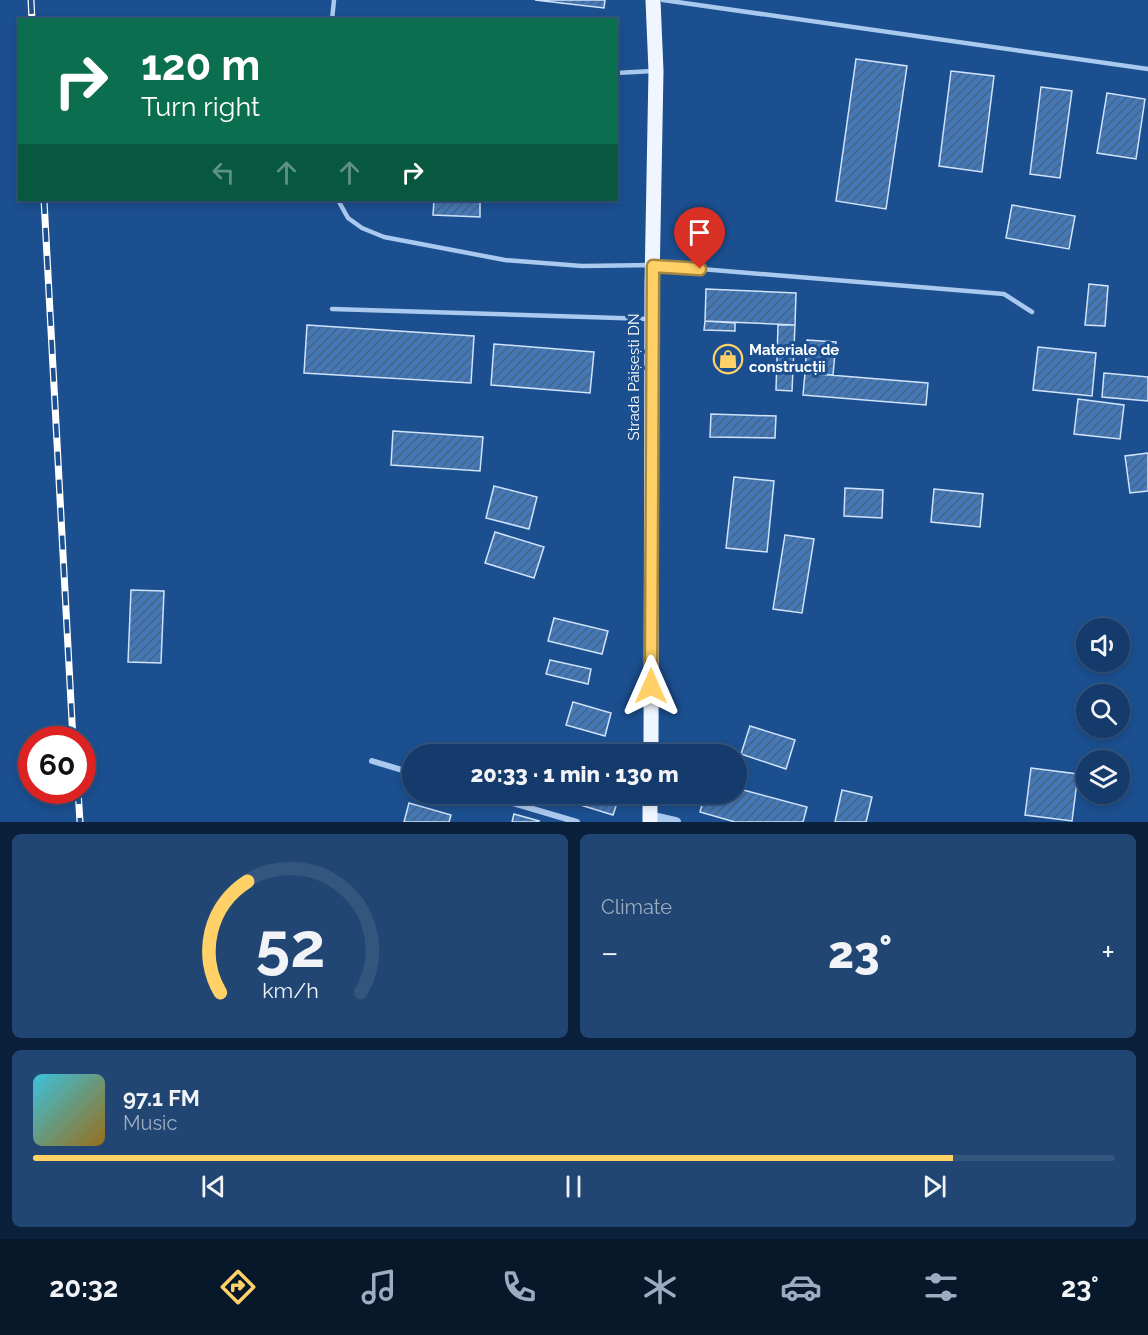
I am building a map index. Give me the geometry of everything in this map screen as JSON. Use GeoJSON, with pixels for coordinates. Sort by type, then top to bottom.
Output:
{"type":"FeatureCollection","features":[{"type":"Feature","properties":{"kind":"main road","name":"Strada Păișești DN"},"geometry":{"type":"LineString","coordinates":[[651,744],[652,319],[656,71],[653,0]]}},
{"type":"Feature","properties":{"kind":"main road"},"geometry":{"type":"LineString","coordinates":[[650,819],[651,804]]}},
{"type":"Feature","properties":{"kind":"street"},"geometry":{"type":"LineString","coordinates":[[372,761],[402,770]]}},
{"type":"Feature","properties":{"kind":"street"},"geometry":{"type":"LineString","coordinates":[[516,804],[577,822]]}},
{"type":"Feature","properties":{"kind":"street"},"geometry":{"type":"LineString","coordinates":[[650,819],[676,822]]}},
{"type":"Feature","properties":{"kind":"lane"},"geometry":{"type":"LineString","coordinates":[[332,18],[334,0]]}},
{"type":"Feature","properties":{"kind":"lane"},"geometry":{"type":"LineString","coordinates":[[663,0],[1148,69]]}},
{"type":"Feature","properties":{"kind":"lane"},"geometry":{"type":"LineString","coordinates":[[618,73],[656,71]]}},
{"type":"Feature","properties":{"kind":"lane"},"geometry":{"type":"LineString","coordinates":[[339,201],[348,218],[362,228],[384,237],[505,260],[582,266],[653,266],[1004,294],[1032,312]]}},
{"type":"Feature","properties":{"kind":"lane"},"geometry":{"type":"LineString","coordinates":[[332,309],[652,319]]}},
{"type":"Feature","properties":{"kind":"building"},"geometry":{"type":"Polygon","coordinates":[[[535,0],[605,0],[604,8],[535,0]]]}},
{"type":"Feature","properties":{"kind":"building"},"geometry":{"type":"Polygon","coordinates":[[[856,59],[907,66],[886,209],[836,201],[856,59]]]}},
{"type":"Feature","properties":{"kind":"building"},"geometry":{"type":"Polygon","coordinates":[[[951,71],[994,76],[982,172],[939,166],[951,71]]]}},
{"type":"Feature","properties":{"kind":"building"},"geometry":{"type":"Polygon","coordinates":[[[1041,87],[1072,91],[1060,178],[1030,174],[1041,87]]]}},
{"type":"Feature","properties":{"kind":"building"},"geometry":{"type":"Polygon","coordinates":[[[1107,93],[1145,99],[1136,159],[1097,153],[1107,93]]]}},
{"type":"Feature","properties":{"kind":"building"},"geometry":{"type":"Polygon","coordinates":[[[434,201],[480,201],[480,217],[433,215],[434,201]]]}},
{"type":"Feature","properties":{"kind":"building"},"geometry":{"type":"Polygon","coordinates":[[[1012,205],[1075,216],[1069,249],[1006,238],[1012,205]]]}},
{"type":"Feature","properties":{"kind":"building"},"geometry":{"type":"Polygon","coordinates":[[[1089,284],[1108,286],[1105,326],[1085,325],[1089,284]]]}},
{"type":"Feature","properties":{"kind":"building"},"geometry":{"type":"Polygon","coordinates":[[[706,289],[796,293],[795,325],[705,321],[706,289]]]}},
{"type":"Feature","properties":{"kind":"building"},"geometry":{"type":"Polygon","coordinates":[[[705,321],[735,323],[735,331],[704,330],[705,321]]]}},
{"type":"Feature","properties":{"kind":"building"},"geometry":{"type":"Polygon","coordinates":[[[307,325],[474,336],[471,383],[304,373],[307,325]]]}},
{"type":"Feature","properties":{"kind":"building"},"geometry":{"type":"Polygon","coordinates":[[[778,325],[795,325],[792,391],[776,390],[778,325]]]}},
{"type":"Feature","properties":{"kind":"building"},"geometry":{"type":"Polygon","coordinates":[[[807,340],[836,342],[833,375],[805,373],[807,340]]]}},
{"type":"Feature","properties":{"kind":"building"},"geometry":{"type":"Polygon","coordinates":[[[494,344],[594,352],[590,393],[491,385],[494,344]]]}},
{"type":"Feature","properties":{"kind":"building"},"geometry":{"type":"Polygon","coordinates":[[[1038,347],[1096,353],[1092,396],[1033,390],[1038,347]]]}},
{"type":"Feature","properties":{"kind":"building"},"geometry":{"type":"Polygon","coordinates":[[[805,373],[928,383],[926,405],[803,395],[805,373]]]}},
{"type":"Feature","properties":{"kind":"building"},"geometry":{"type":"Polygon","coordinates":[[[1104,373],[1148,377],[1148,401],[1102,397],[1104,373]]]}},
{"type":"Feature","properties":{"kind":"building"},"geometry":{"type":"Polygon","coordinates":[[[1078,399],[1124,405],[1120,439],[1074,434],[1078,399]]]}},
{"type":"Feature","properties":{"kind":"building"},"geometry":{"type":"Polygon","coordinates":[[[711,414],[776,416],[775,438],[710,437],[711,414]]]}},
{"type":"Feature","properties":{"kind":"building"},"geometry":{"type":"Polygon","coordinates":[[[393,431],[483,437],[480,471],[391,465],[393,431]]]}},
{"type":"Feature","properties":{"kind":"building"},"geometry":{"type":"Polygon","coordinates":[[[1148,453],[1148,491],[1130,493],[1125,456],[1148,453]]]}},
{"type":"Feature","properties":{"kind":"building"},"geometry":{"type":"Polygon","coordinates":[[[734,477],[774,481],[767,552],[726,548],[734,477]]]}},
{"type":"Feature","properties":{"kind":"building"},"geometry":{"type":"Polygon","coordinates":[[[494,486],[537,497],[529,529],[486,518],[494,486]]]}},
{"type":"Feature","properties":{"kind":"building"},"geometry":{"type":"Polygon","coordinates":[[[845,488],[883,490],[882,518],[844,516],[845,488]]]}},
{"type":"Feature","properties":{"kind":"building"},"geometry":{"type":"Polygon","coordinates":[[[934,489],[983,494],[980,527],[931,522],[934,489]]]}},
{"type":"Feature","properties":{"kind":"building"},"geometry":{"type":"Polygon","coordinates":[[[495,532],[544,547],[534,578],[485,563],[495,532]]]}},
{"type":"Feature","properties":{"kind":"building"},"geometry":{"type":"Polygon","coordinates":[[[785,535],[814,539],[802,613],[773,609],[785,535]]]}},
{"type":"Feature","properties":{"kind":"building"},"geometry":{"type":"Polygon","coordinates":[[[131,590],[164,591],[161,663],[128,662],[131,590]]]}},
{"type":"Feature","properties":{"kind":"building"},"geometry":{"type":"Polygon","coordinates":[[[554,618],[608,631],[602,654],[548,641],[554,618]]]}},
{"type":"Feature","properties":{"kind":"building"},"geometry":{"type":"Polygon","coordinates":[[[550,660],[591,669],[588,684],[546,674],[550,660]]]}},
{"type":"Feature","properties":{"kind":"building"},"geometry":{"type":"Polygon","coordinates":[[[573,702],[611,713],[605,736],[566,725],[573,702]]]}},
{"type":"Feature","properties":{"kind":"building"},"geometry":{"type":"Polygon","coordinates":[[[750,726],[795,740],[786,769],[747,756],[747,744],[744,744],[750,726]]]}},
{"type":"Feature","properties":{"kind":"building"},"geometry":{"type":"Polygon","coordinates":[[[1031,768],[1076,774],[1072,821],[1025,815],[1031,768]]]}},
{"type":"Feature","properties":{"kind":"building"},"geometry":{"type":"Polygon","coordinates":[[[842,790],[872,797],[866,822],[835,822],[842,790]]]}},
{"type":"Feature","properties":{"kind":"building"},"geometry":{"type":"Polygon","coordinates":[[[747,791],[807,807],[803,822],[735,822],[700,812],[702,804],[747,804],[747,791]]]}},
{"type":"Feature","properties":{"kind":"building"},"geometry":{"type":"Polygon","coordinates":[[[409,804],[451,815],[449,822],[404,822],[409,804]]]}},
{"type":"Feature","properties":{"kind":"building"},"geometry":{"type":"Polygon","coordinates":[[[577,804],[617,804],[613,815],[577,804]]]}},
{"type":"Feature","properties":{"kind":"building"},"geometry":{"type":"Polygon","coordinates":[[[514,814],[539,821],[512,822],[514,814]]]}},
{"type":"Feature","properties":{"kind":"railway"},"geometry":{"type":"LineString","coordinates":[[31,0],[32,18]]}},
{"type":"Feature","properties":{"kind":"railway"},"geometry":{"type":"LineString","coordinates":[[44,201],[72,726]]}},
{"type":"Feature","properties":{"kind":"railway"},"geometry":{"type":"LineString","coordinates":[[79,804],[80,822]]}},
{"type":"Feature","properties":{"kind":"place","name":"Materiale de construcții"},"geometry":{"type":"Point","coordinates":[728,359]}},
{"type":"Feature","properties":{"kind":"route"},"geometry":{"type":"LineString","coordinates":[[651,686],[653,266],[700,269]]}}]}
